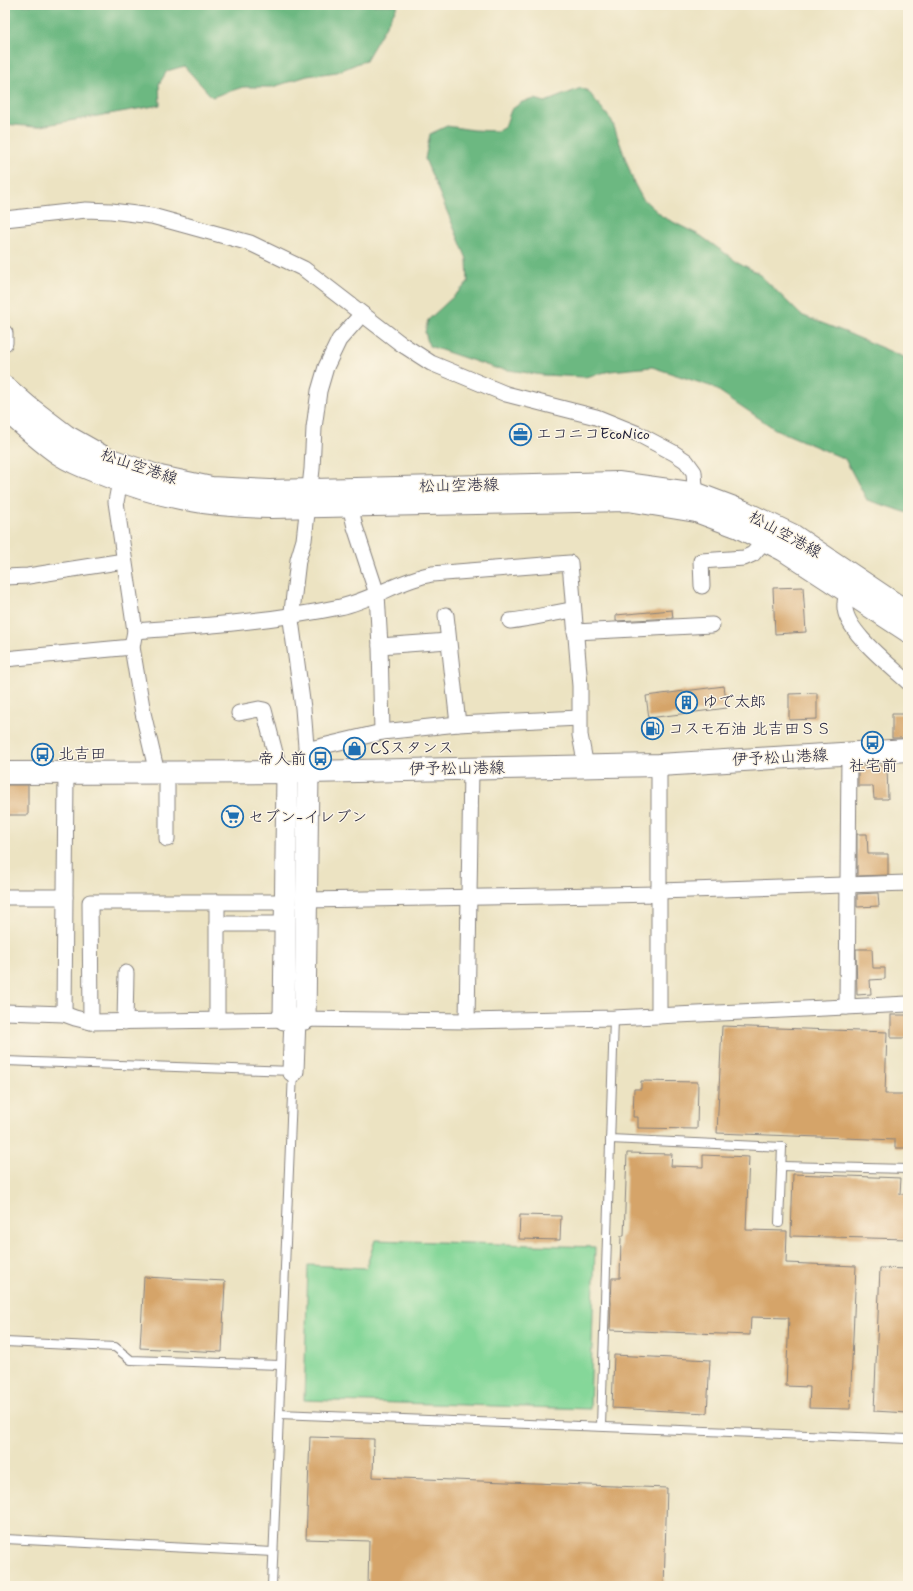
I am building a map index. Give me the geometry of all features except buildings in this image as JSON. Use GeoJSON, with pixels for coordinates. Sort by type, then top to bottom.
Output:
{"type":"FeatureCollection","features":[{"type":"Feature","properties":{"kind":"main road","name":"松山空港線"},"geometry":{"type":"LineString","coordinates":[[5,387],[66,436],[105,458],[160,477],[211,488],[270,491],[350,505],[628,500],[696,503],[784,550],[908,631]]}},
{"type":"Feature","properties":{"kind":"main road","name":"松山空港線"},"geometry":{"type":"LineString","coordinates":[[5,409],[62,456],[120,481],[177,498],[216,505],[308,498],[618,483],[696,503],[742,511],[792,535],[908,613]]}},
{"type":"Feature","properties":{"kind":"main road","name":"伊予松山港線"},"geometry":{"type":"LineString","coordinates":[[5,771],[66,773],[292,772],[659,765],[908,750]]}},
{"type":"Feature","properties":{"kind":"street"},"geometry":{"type":"LineString","coordinates":[[5,219],[86,210],[111,211],[152,216],[250,242],[286,260],[323,282],[400,343],[431,363],[506,394],[596,417],[638,434],[674,453],[686,461],[694,472],[696,503]]}},
{"type":"Feature","properties":{"kind":"street"},"geometry":{"type":"LineString","coordinates":[[295,1019],[285,924],[292,772],[306,750],[303,708],[293,640],[292,614],[298,560],[304,540],[312,469],[314,428],[321,385],[326,366],[339,340],[362,314]]}},
{"type":"Feature","properties":{"kind":"street"},"geometry":{"type":"LineString","coordinates":[[5,333],[5,343]]}},
{"type":"Feature","properties":{"kind":"street"},"geometry":{"type":"LineString","coordinates":[[120,481],[116,502],[134,631],[132,647],[143,713],[162,773],[167,839]]}},
{"type":"Feature","properties":{"kind":"street"},"geometry":{"type":"LineString","coordinates":[[350,505],[355,528],[376,594],[380,646],[382,732]]}},
{"type":"Feature","properties":{"kind":"street"},"geometry":{"type":"LineString","coordinates":[[702,586],[701,561],[744,558],[753,554],[765,540]]}},
{"type":"Feature","properties":{"kind":"street"},"geometry":{"type":"LineString","coordinates":[[5,577],[28,576],[124,561]]}},
{"type":"Feature","properties":{"kind":"street"},"geometry":{"type":"LineString","coordinates":[[134,631],[251,621],[341,607],[413,578],[432,574],[570,563],[580,686],[579,718],[586,766]]}},
{"type":"Feature","properties":{"kind":"street"},"geometry":{"type":"LineString","coordinates":[[849,592],[844,604],[850,624],[861,638],[908,682]]}},
{"type":"Feature","properties":{"kind":"street"},"geometry":{"type":"LineString","coordinates":[[510,620],[534,619],[545,614],[573,610]]}},
{"type":"Feature","properties":{"kind":"street"},"geometry":{"type":"LineString","coordinates":[[446,615],[458,724]]}},
{"type":"Feature","properties":{"kind":"street"},"geometry":{"type":"LineString","coordinates":[[575,632],[712,625]]}},
{"type":"Feature","properties":{"kind":"street"},"geometry":{"type":"LineString","coordinates":[[380,646],[448,642]]}},
{"type":"Feature","properties":{"kind":"street"},"geometry":{"type":"LineString","coordinates":[[5,660],[132,647]]}},
{"type":"Feature","properties":{"kind":"street"},"geometry":{"type":"LineString","coordinates":[[239,712],[259,709],[264,710],[292,772],[307,900],[295,1019],[294,1071]]}},
{"type":"Feature","properties":{"kind":"street"},"geometry":{"type":"LineString","coordinates":[[306,750],[382,732],[458,724],[579,718]]}},
{"type":"Feature","properties":{"kind":"street"},"geometry":{"type":"LineString","coordinates":[[848,1007],[849,754]]}},
{"type":"Feature","properties":{"kind":"street"},"geometry":{"type":"LineString","coordinates":[[659,765],[659,1016]]}},
{"type":"Feature","properties":{"kind":"street"},"geometry":{"type":"LineString","coordinates":[[467,1021],[471,769]]}},
{"type":"Feature","properties":{"kind":"street"},"geometry":{"type":"LineString","coordinates":[[64,1014],[66,773]]}},
{"type":"Feature","properties":{"kind":"street"},"geometry":{"type":"LineString","coordinates":[[307,900],[469,898],[908,883]]}},
{"type":"Feature","properties":{"kind":"street"},"geometry":{"type":"LineString","coordinates":[[5,897],[65,897]]}},
{"type":"Feature","properties":{"kind":"street"},"geometry":{"type":"LineString","coordinates":[[91,1022],[90,902],[286,902]]}},
{"type":"Feature","properties":{"kind":"street"},"geometry":{"type":"LineString","coordinates":[[217,902],[217,1020]]}},
{"type":"Feature","properties":{"kind":"street"},"geometry":{"type":"LineString","coordinates":[[217,924],[285,924]]}},
{"type":"Feature","properties":{"kind":"street"},"geometry":{"type":"LineString","coordinates":[[125,1022],[126,973]]}},
{"type":"Feature","properties":{"kind":"street"},"geometry":{"type":"LineString","coordinates":[[5,1012],[64,1014],[91,1022],[295,1019],[467,1021],[614,1018],[908,1004]]}},
{"type":"Feature","properties":{"kind":"lane"},"geometry":{"type":"LineString","coordinates":[[601,1426],[614,1018]]}},
{"type":"Feature","properties":{"kind":"lane"},"geometry":{"type":"LineString","coordinates":[[5,1062],[294,1071],[272,1586]]}},
{"type":"Feature","properties":{"kind":"lane"},"geometry":{"type":"LineString","coordinates":[[610,1140],[782,1147],[779,1223]]}},
{"type":"Feature","properties":{"kind":"lane"},"geometry":{"type":"LineString","coordinates":[[781,1166],[908,1169]]}},
{"type":"Feature","properties":{"kind":"lane"},"geometry":{"type":"LineString","coordinates":[[5,1342],[115,1347],[131,1360],[281,1365]]}},
{"type":"Feature","properties":{"kind":"lane"},"geometry":{"type":"LineString","coordinates":[[279,1414],[908,1439]]}},
{"type":"Feature","properties":{"kind":"lane"},"geometry":{"type":"LineString","coordinates":[[5,1539],[273,1552]]}},
{"type":"Feature","properties":{"kind":"green space"},"geometry":{"type":"Polygon","coordinates":[[[5,5],[398,5],[366,60],[337,72],[307,76],[273,87],[243,87],[212,97],[184,66],[167,71],[159,84],[160,105],[35,127],[5,124],[5,5]]]}},
{"type":"Feature","properties":{"kind":"green space"},"geometry":{"type":"Polygon","coordinates":[[[581,88],[588,91],[612,121],[634,183],[642,198],[663,217],[701,236],[736,261],[758,273],[801,315],[908,359],[908,513],[867,500],[845,459],[775,429],[713,387],[652,367],[610,371],[585,377],[542,375],[495,368],[429,346],[425,332],[428,320],[468,283],[467,259],[425,159],[430,134],[447,126],[473,130],[497,131],[505,127],[511,110],[522,102],[535,99],[545,102],[581,88]]]}},
{"type":"Feature","properties":{"kind":"green space"},"geometry":{"type":"Polygon","coordinates":[[[375,1240],[595,1247],[590,1409],[304,1400],[308,1265],[366,1268],[375,1240]]]}},
{"type":"Feature","properties":{"kind":"place","name":"エコニコEcoNico"},"geometry":{"type":"Point","coordinates":[521,434]}},
{"type":"Feature","properties":{"kind":"place","name":"ゆで太郎"},"geometry":{"type":"Point","coordinates":[687,702]}},
{"type":"Feature","properties":{"kind":"place","name":"コスモ石油 北吉田ＳＳ"},"geometry":{"type":"Point","coordinates":[653,729]}},
{"type":"Feature","properties":{"kind":"place","name":"社宅前"},"geometry":{"type":"Point","coordinates":[873,742]}},
{"type":"Feature","properties":{"kind":"place","name":"CSスタンス"},"geometry":{"type":"Point","coordinates":[355,748]}},
{"type":"Feature","properties":{"kind":"place","name":"北吉田"},"geometry":{"type":"Point","coordinates":[42,754]}},
{"type":"Feature","properties":{"kind":"place","name":"帝人前"},"geometry":{"type":"Point","coordinates":[321,759]}},
{"type":"Feature","properties":{"kind":"place","name":"セブン-イレブン"},"geometry":{"type":"Point","coordinates":[233,817]}}]}
